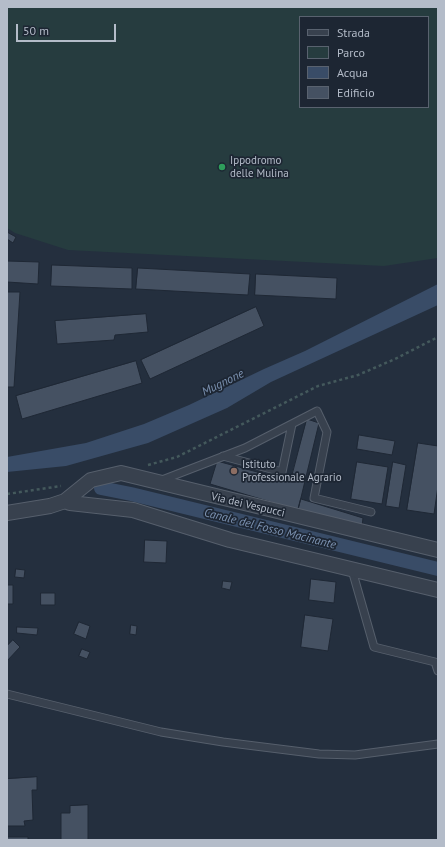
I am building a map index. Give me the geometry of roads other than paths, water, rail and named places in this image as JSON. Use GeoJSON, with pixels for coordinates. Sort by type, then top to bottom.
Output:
{"type":"FeatureCollection","features":[{"type":"Feature","properties":{"kind":"street","name":"Via dei Vespucci"},"geometry":{"type":"LineString","coordinates":[[7,513],[50,506],[72,495],[91,480],[121,473],[156,483],[438,550]]}},
{"type":"Feature","properties":{"kind":"street","name":"Via dei Vespucci"},"geometry":{"type":"LineString","coordinates":[[72,495],[70,503],[133,510],[230,540],[438,590]]}},
{"type":"Feature","properties":{"kind":"lane"},"geometry":{"type":"LineString","coordinates":[[156,483],[245,448],[317,412],[327,432],[314,498],[371,512]]}},
{"type":"Feature","properties":{"kind":"lane"},"geometry":{"type":"LineString","coordinates":[[223,456],[282,472],[292,424]]}},
{"type":"Feature","properties":{"kind":"lane"},"geometry":{"type":"LineString","coordinates":[[352,570],[374,647],[435,662],[438,671]]}},
{"type":"Feature","properties":{"kind":"lane"},"geometry":{"type":"LineString","coordinates":[[7,694],[160,732],[223,742],[319,754],[355,755],[438,744]]}},
{"type":"Feature","properties":{"kind":"water"},"geometry":{"type":"Polygon","coordinates":[[[438,284],[438,305],[271,382],[227,408],[148,443],[66,466],[7,472],[7,457],[86,443],[144,424],[189,405],[305,351],[438,284]]]}},
{"type":"Feature","properties":{"kind":"waterway","name":"Canale del Fosso Macinante"},"geometry":{"type":"LineString","coordinates":[[101,488],[438,569]]}},
{"type":"Feature","properties":{"kind":"place","name":"Ippodromo delle Mulina"},"geometry":{"type":"Point","coordinates":[222,167]}},
{"type":"Feature","properties":{"kind":"place","name":"Istituto Professionale Agrario"},"geometry":{"type":"Point","coordinates":[234,471]}},
{"type":"Feature","properties":{"kind":"water label","name":"Mugnone"},"geometry":{"type":"Point","coordinates":[223,383]}}]}
